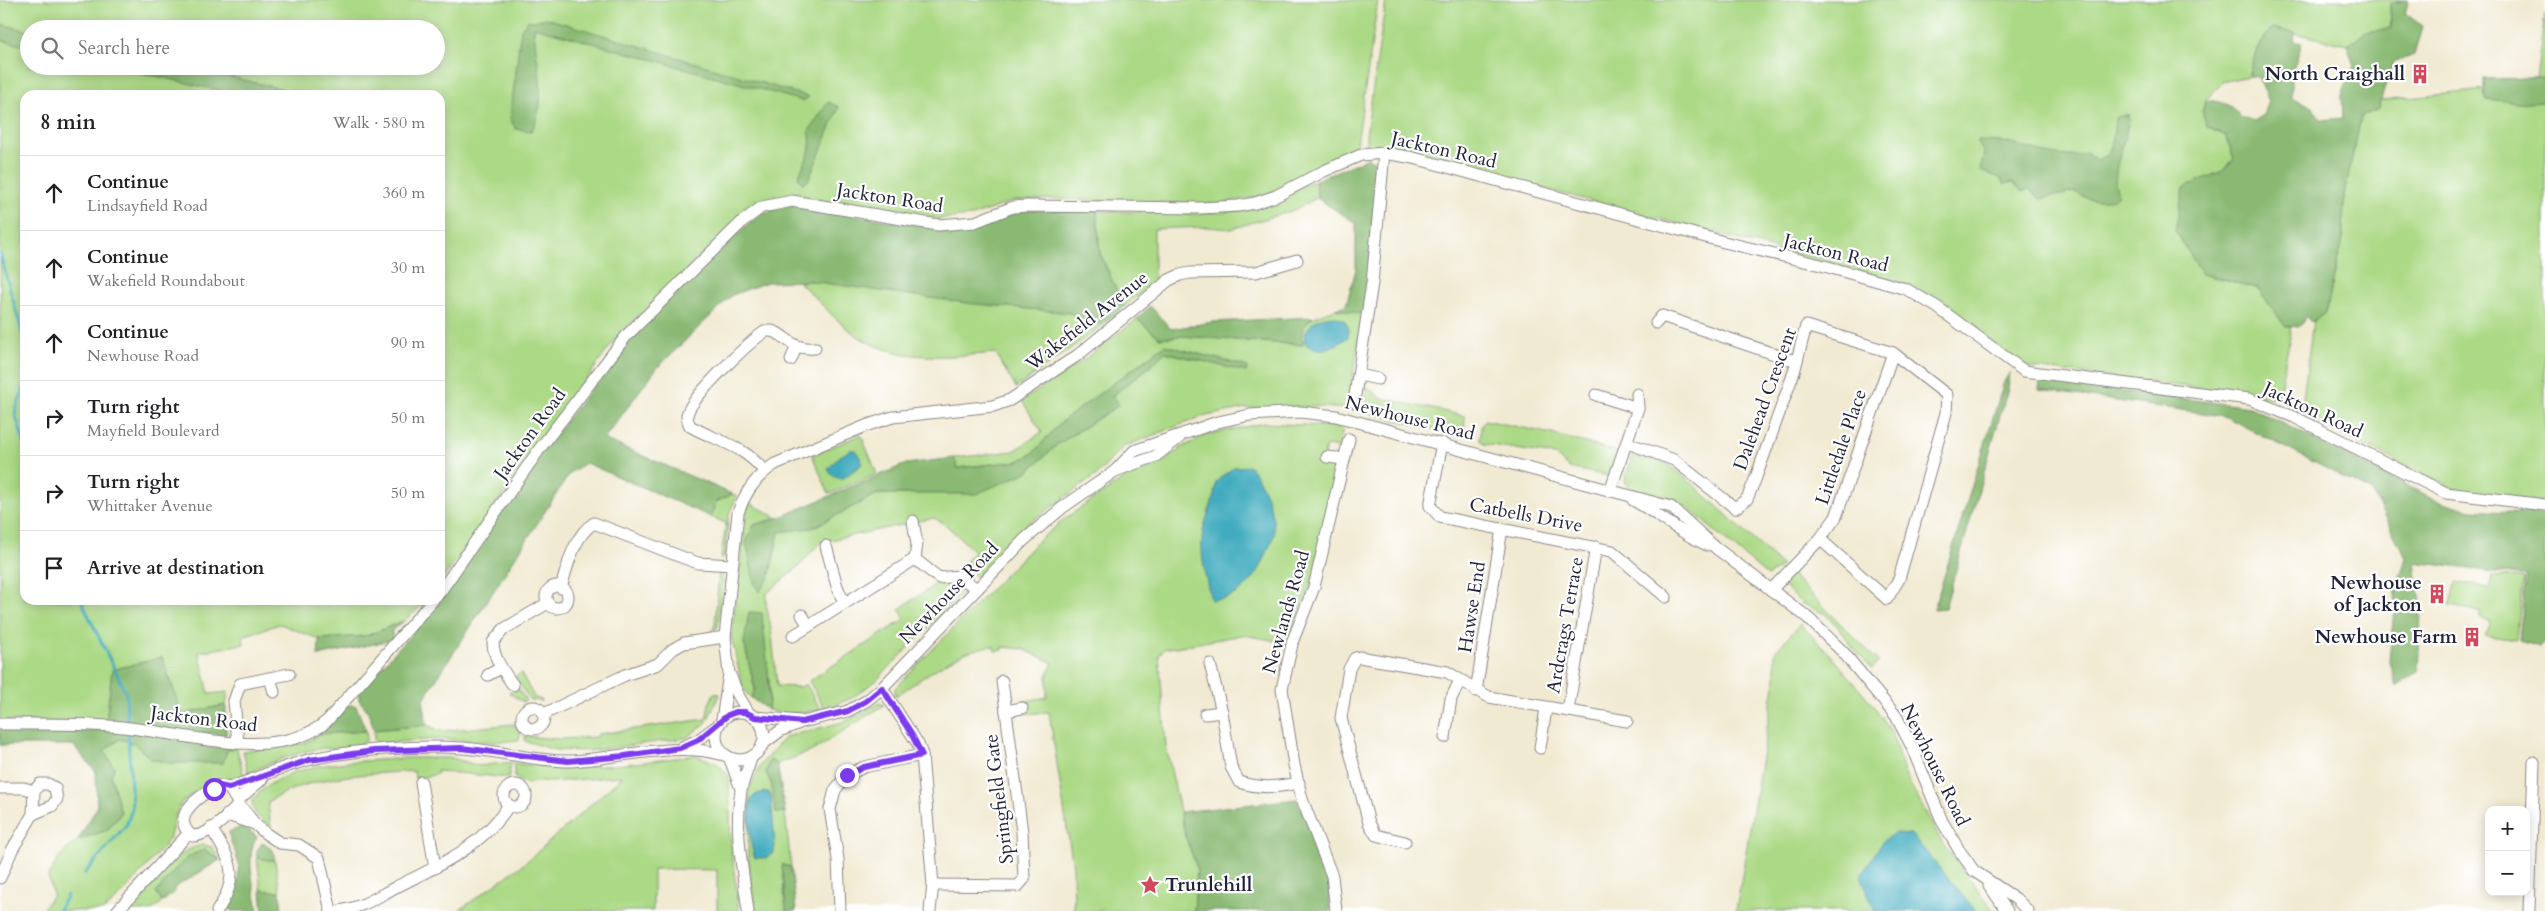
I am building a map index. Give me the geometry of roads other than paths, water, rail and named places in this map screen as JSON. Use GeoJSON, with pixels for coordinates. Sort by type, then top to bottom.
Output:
{"type":"FeatureCollection","features":[{"type":"Feature","properties":{"kind":"street"},"geometry":{"type":"LineString","coordinates":[[1354,402],[1372,283],[1384,153]]}},
{"type":"Feature","properties":{"kind":"street","name":"Jackton Road"},"geometry":{"type":"LineString","coordinates":[[445,585],[547,439],[627,336],[743,221],[762,207],[792,200],[938,225],[975,222],[1013,207],[1028,206],[1219,208],[1255,203],[1276,196],[1324,171],[1361,155],[1384,153],[1423,160],[1724,242],[1821,265],[1906,289],[1937,308],[2024,371],[2249,399],[2294,417],[2446,494],[2545,505]]}},
{"type":"Feature","properties":{"kind":"street","name":"Wakefield Avenue"},"geometry":{"type":"LineString","coordinates":[[720,723],[729,674],[725,637],[738,513],[744,495],[764,471],[775,464],[868,425],[893,417],[993,406],[1010,400],[1078,355],[1169,280],[1180,274],[1243,274],[1297,260]]}},
{"type":"Feature","properties":{"kind":"street"},"geometry":{"type":"LineString","coordinates":[[1656,323],[1662,316],[1795,361]]}},
{"type":"Feature","properties":{"kind":"street","name":"Dalehead Crescent"},"geometry":{"type":"LineString","coordinates":[[1628,444],[1674,460],[1735,508],[1747,499],[1755,480],[1794,372],[1795,361],[1806,326],[1892,354],[1947,395],[1946,413],[1900,579],[1887,599],[1820,539]]}},
{"type":"Feature","properties":{"kind":"street"},"geometry":{"type":"LineString","coordinates":[[764,471],[742,449],[690,426],[687,416],[701,392],[766,331],[777,332],[796,347],[815,348]]}},
{"type":"Feature","properties":{"kind":"street"},"geometry":{"type":"LineString","coordinates":[[791,360],[796,347]]}},
{"type":"Feature","properties":{"kind":"street","name":"Littledale Place"},"geometry":{"type":"LineString","coordinates":[[1770,590],[1820,539],[1836,517],[1892,354]]}},
{"type":"Feature","properties":{"kind":"street"},"geometry":{"type":"LineString","coordinates":[[1359,375],[1378,379]]}},
{"type":"Feature","properties":{"kind":"street"},"geometry":{"type":"LineString","coordinates":[[1610,491],[1628,444],[1638,408],[1637,394]]}},
{"type":"Feature","properties":{"kind":"street"},"geometry":{"type":"LineString","coordinates":[[1596,395],[1638,408]]}},
{"type":"Feature","properties":{"kind":"street","name":"Newhouse Road"},"geometry":{"type":"LineString","coordinates":[[763,744],[780,731],[802,722],[848,711],[866,701],[882,688],[1024,540],[1062,508],[1115,471],[1134,451],[1218,422],[1250,415],[1300,412],[1352,419],[1670,507],[1716,548],[1825,633],[1896,716],[1911,745],[1942,821],[1974,871],[1986,881],[2016,899],[2028,911]]}},
{"type":"Feature","properties":{"kind":"street","name":"Newlands Road"},"geometry":{"type":"LineString","coordinates":[[1336,911],[1332,876],[1299,783],[1282,689],[1293,640],[1314,587],[1349,438]]}},
{"type":"Feature","properties":{"kind":"street","name":"Catbells Drive"},"geometry":{"type":"LineString","coordinates":[[1442,443],[1430,506],[1440,517],[1612,551],[1666,597]]}},
{"type":"Feature","properties":{"kind":"street"},"geometry":{"type":"LineString","coordinates":[[1327,457],[1344,459]]}},
{"type":"Feature","properties":{"kind":"street"},"geometry":{"type":"LineString","coordinates":[[913,521],[917,544],[915,559]]}},
{"type":"Feature","properties":{"kind":"street"},"geometry":{"type":"LineString","coordinates":[[561,588],[571,555],[589,526],[594,523],[684,558],[698,562],[732,565]]}},
{"type":"Feature","properties":{"kind":"street","name":"Hawse End"},"geometry":{"type":"LineString","coordinates":[[1476,691],[1502,528]]}},
{"type":"Feature","properties":{"kind":"street"},"geometry":{"type":"LineString","coordinates":[[826,546],[837,586],[844,603]]}},
{"type":"Feature","properties":{"kind":"street","name":"Ardcrags Terrace"},"geometry":{"type":"LineString","coordinates":[[1568,710],[1596,547]]}},
{"type":"Feature","properties":{"kind":"street"},"geometry":{"type":"LineString","coordinates":[[915,559],[938,578],[959,576],[978,589]]}},
{"type":"Feature","properties":{"kind":"street"},"geometry":{"type":"LineString","coordinates":[[793,636],[915,559]]}},
{"type":"Feature","properties":{"kind":"street"},"geometry":{"type":"LineString","coordinates":[[554,587],[561,588],[568,596],[566,603],[557,608],[548,603],[546,597],[549,590],[554,587]]}},
{"type":"Feature","properties":{"kind":"street"},"geometry":{"type":"LineString","coordinates":[[513,685],[501,668],[493,649],[496,636],[548,603]]}},
{"type":"Feature","properties":{"kind":"street","name":"Jackton Road"},"geometry":{"type":"LineString","coordinates":[[0,724],[122,727],[255,745],[292,741],[319,728],[429,605]]}},
{"type":"Feature","properties":{"kind":"street"},"geometry":{"type":"LineString","coordinates":[[802,615],[809,626]]}},
{"type":"Feature","properties":{"kind":"street"},"geometry":{"type":"LineString","coordinates":[[544,714],[625,675],[658,664],[673,649],[684,643],[725,637]]}},
{"type":"Feature","properties":{"kind":"street"},"geometry":{"type":"LineString","coordinates":[[1405,842],[1376,835],[1369,823],[1341,718],[1349,669],[1355,658],[1359,656],[1447,672],[1489,697],[1626,721]]}},
{"type":"Feature","properties":{"kind":"street"},"geometry":{"type":"LineString","coordinates":[[1210,664],[1222,712],[1231,767],[1239,782],[1253,786],[1274,787],[1299,783]]}},
{"type":"Feature","properties":{"kind":"street"},"geometry":{"type":"LineString","coordinates":[[488,675],[501,668]]}},
{"type":"Feature","properties":{"kind":"street"},"geometry":{"type":"LineString","coordinates":[[238,743],[234,701],[238,688],[244,683],[289,674]]}},
{"type":"Feature","properties":{"kind":"street","name":"Wakefield Avenue"},"geometry":{"type":"LineString","coordinates":[[729,674],[738,695],[753,716]]}},
{"type":"Feature","properties":{"kind":"street"},"geometry":{"type":"LineString","coordinates":[[270,678],[274,692]]}},
{"type":"Feature","properties":{"kind":"street"},"geometry":{"type":"LineString","coordinates":[[1445,737],[1451,699],[1460,680]]}},
{"type":"Feature","properties":{"kind":"street","name":"Springfield Gate"},"geometry":{"type":"LineString","coordinates":[[933,885],[1012,886],[1023,881],[1025,873],[1022,832],[1002,681]]}},
{"type":"Feature","properties":{"kind":"street"},"geometry":{"type":"LineString","coordinates":[[882,688],[911,733],[922,755],[933,885],[930,911]]}},
{"type":"Feature","properties":{"kind":"street"},"geometry":{"type":"LineString","coordinates":[[1006,711],[1022,708]]}},
{"type":"Feature","properties":{"kind":"street"},"geometry":{"type":"LineString","coordinates":[[1540,748],[1546,708]]}},
{"type":"Feature","properties":{"kind":"street"},"geometry":{"type":"LineString","coordinates":[[680,748],[698,740],[736,712],[753,716],[764,733],[763,744],[751,758],[741,789],[738,814],[740,854],[748,911]]}},
{"type":"Feature","properties":{"kind":"street"},"geometry":{"type":"LineString","coordinates":[[1204,714],[1222,712]]}},
{"type":"Feature","properties":{"kind":"street","name":"Newhouse Road"},"geometry":{"type":"LineString","coordinates":[[753,716],[802,722]]}},
{"type":"Feature","properties":{"kind":"street"},"geometry":{"type":"LineString","coordinates":[[720,723],[716,745],[727,757],[741,789]]}},
{"type":"Feature","properties":{"kind":"street"},"geometry":{"type":"LineString","coordinates":[[267,775],[227,815],[211,828],[195,836],[189,833],[183,818],[188,808],[219,786],[229,788],[309,760],[374,751],[461,748],[568,761],[625,756],[680,748],[707,750],[741,761],[751,758]]}},
{"type":"Feature","properties":{"kind":"street"},"geometry":{"type":"LineString","coordinates":[[840,911],[838,859],[830,809],[835,790],[847,775],[864,767],[922,755]]}},
{"type":"Feature","properties":{"kind":"street"},"geometry":{"type":"LineString","coordinates":[[2529,911],[2534,762]]}},
{"type":"Feature","properties":{"kind":"street"},"geometry":{"type":"LineString","coordinates":[[421,782],[435,868]]}},
{"type":"Feature","properties":{"kind":"street"},"geometry":{"type":"LineString","coordinates":[[0,878],[12,850],[33,814],[34,791],[40,784],[48,784],[55,788],[57,796],[52,806],[33,814]]}},
{"type":"Feature","properties":{"kind":"street"},"geometry":{"type":"LineString","coordinates":[[0,788],[24,788],[34,791]]}},
{"type":"Feature","properties":{"kind":"street"},"geometry":{"type":"LineString","coordinates":[[229,788],[255,824],[265,834],[280,843],[300,845],[319,858],[331,911]]}},
{"type":"Feature","properties":{"kind":"street"},"geometry":{"type":"LineString","coordinates":[[340,911],[364,905],[456,857],[485,833],[509,805]]}},
{"type":"Feature","properties":{"kind":"street"},"geometry":{"type":"LineString","coordinates":[[227,815],[255,824]]}},
{"type":"Feature","properties":{"kind":"street"},"geometry":{"type":"LineString","coordinates":[[211,828],[229,859],[232,871],[229,886],[217,911]]}},
{"type":"Feature","properties":{"kind":"street"},"geometry":{"type":"LineString","coordinates":[[117,911],[189,833]]}},
{"type":"Feature","properties":{"kind":"street","name":"Newhouse Road"},"geometry":{"type":"LineString","coordinates":[[1986,881],[2007,911]]}},
{"type":"Feature","properties":{"kind":"water"},"geometry":{"type":"Polygon","coordinates":[[[1334,316],[1345,321],[1349,329],[1348,337],[1332,347],[1320,349],[1314,349],[1304,342],[1309,326],[1322,318],[1334,316]]]}},
{"type":"Feature","properties":{"kind":"water"},"geometry":{"type":"Polygon","coordinates":[[[850,450],[855,450],[862,460],[861,465],[842,479],[831,474],[828,469],[839,457],[850,450]]]}},
{"type":"Feature","properties":{"kind":"water"},"geometry":{"type":"Polygon","coordinates":[[[1250,466],[1267,498],[1274,525],[1274,534],[1263,562],[1253,579],[1239,592],[1231,596],[1211,600],[1203,564],[1202,536],[1216,482],[1234,467],[1250,466]]]}},
{"type":"Feature","properties":{"kind":"water"},"geometry":{"type":"Polygon","coordinates":[[[769,792],[771,796],[775,845],[774,852],[766,858],[755,858],[751,839],[750,805],[754,796],[769,792]]]}},
{"type":"Feature","properties":{"kind":"water"},"geometry":{"type":"Polygon","coordinates":[[[1894,833],[1911,834],[1976,911],[1875,911],[1861,876],[1882,842],[1894,833]]]}},
{"type":"Feature","properties":{"kind":"waterway"},"geometry":{"type":"LineString","coordinates":[[0,254],[20,325]]}},
{"type":"Feature","properties":{"kind":"waterway"},"geometry":{"type":"LineString","coordinates":[[20,398],[15,413],[20,429]]}},
{"type":"Feature","properties":{"kind":"waterway"},"geometry":{"type":"LineString","coordinates":[[83,605],[126,693],[132,808],[127,824],[85,873]]}},
{"type":"Feature","properties":{"kind":"waterway"},"geometry":{"type":"LineString","coordinates":[[58,911],[67,895]]}},
{"type":"Feature","properties":{"kind":"place","name":"North Craighall"},"geometry":{"type":"Point","coordinates":[2420,74]}},
{"type":"Feature","properties":{"kind":"place","name":"Newhouse of Jackton"},"geometry":{"type":"Point","coordinates":[2437,594]}},
{"type":"Feature","properties":{"kind":"place","name":"Newhouse Farm"},"geometry":{"type":"Point","coordinates":[2472,637]}},
{"type":"Feature","properties":{"kind":"place","name":"Trunlehill"},"geometry":{"type":"Point","coordinates":[1150,885]}}]}
